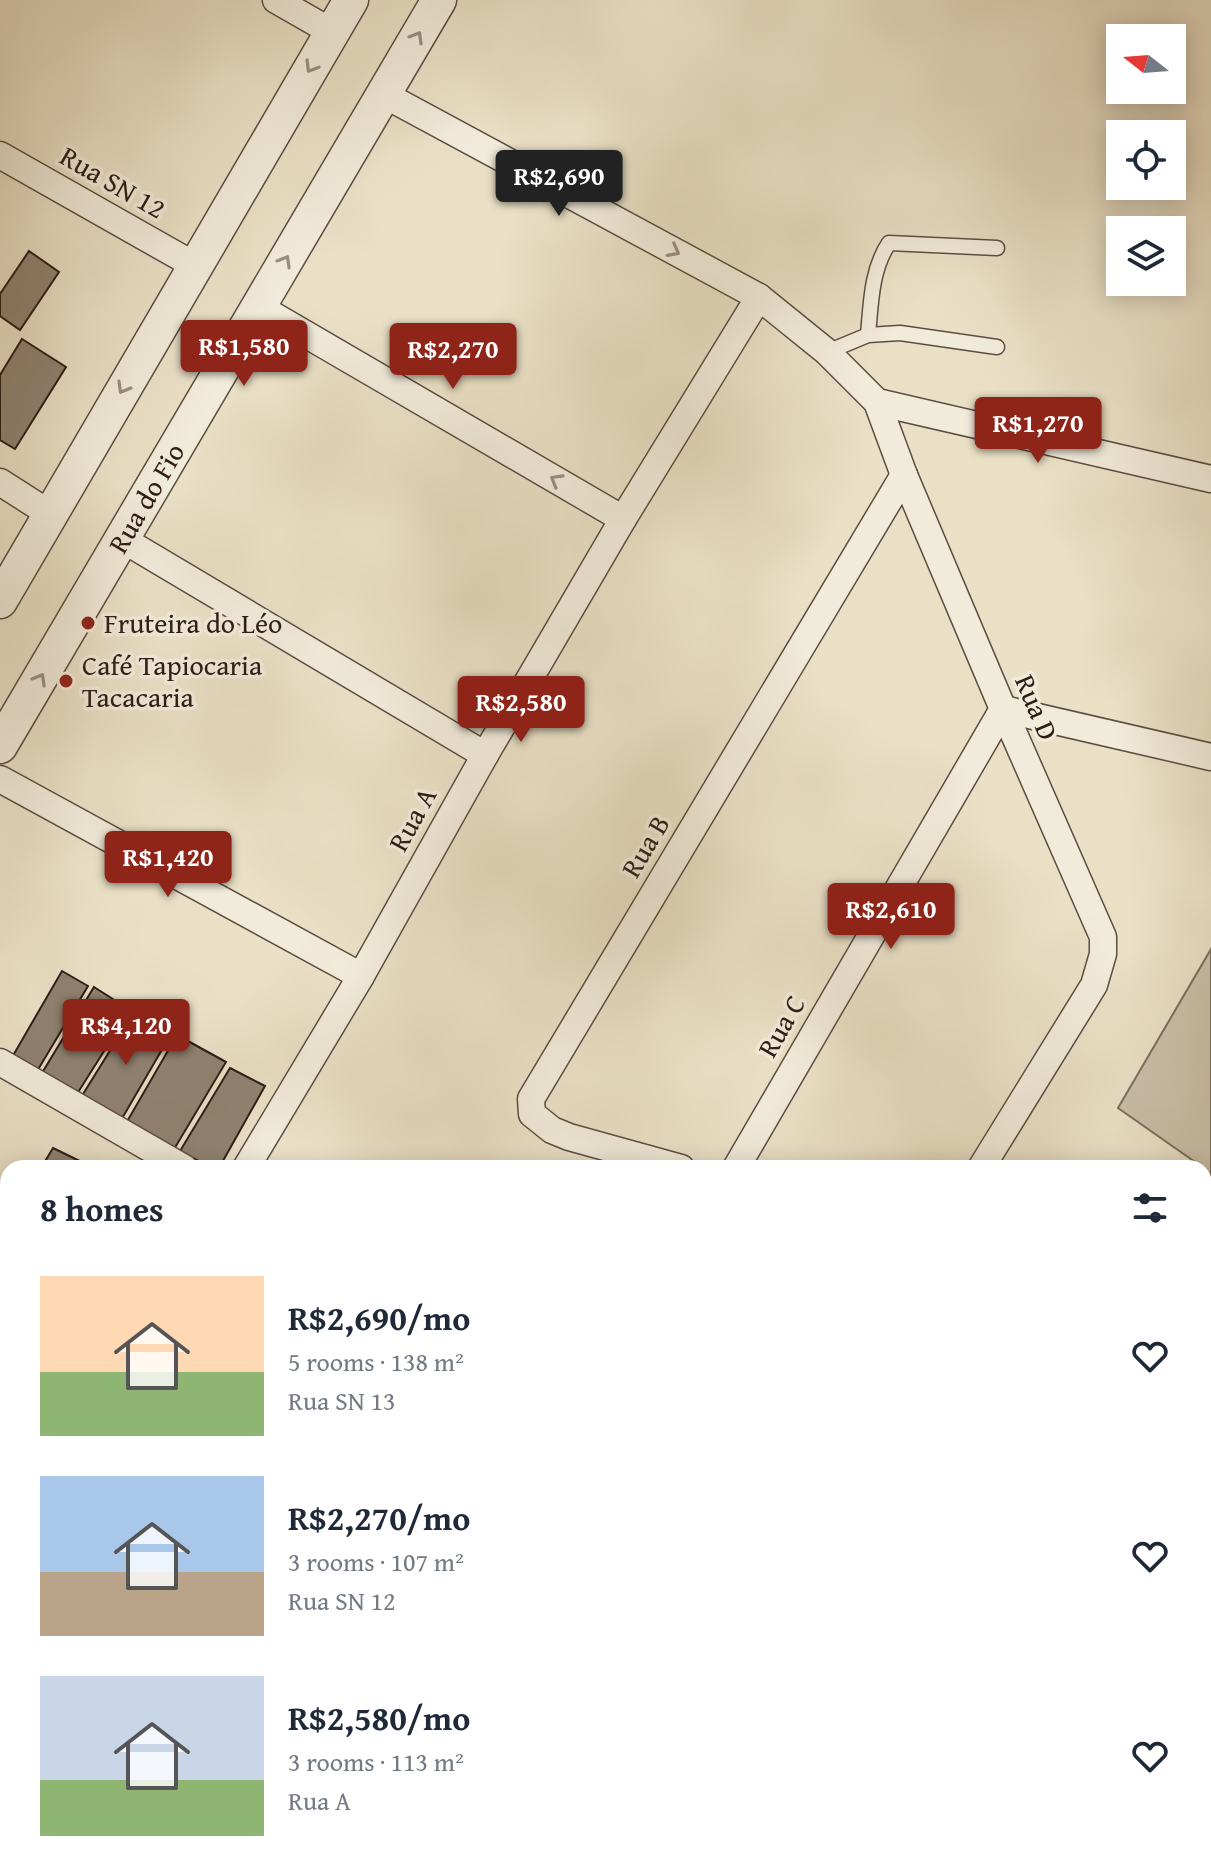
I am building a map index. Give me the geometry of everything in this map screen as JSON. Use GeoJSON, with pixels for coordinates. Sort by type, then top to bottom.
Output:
{"type":"FeatureCollection","features":[{"type":"Feature","properties":{"kind":"street"},"geometry":{"type":"LineString","coordinates":[[276,0],[332,32]]}},
{"type":"Feature","properties":{"kind":"street"},"geometry":{"type":"LineString","coordinates":[[0,601],[351,0]]}},
{"type":"Feature","properties":{"kind":"street","name":"Rua do Fio"},"geometry":{"type":"LineString","coordinates":[[0,746],[439,0]]}},
{"type":"Feature","properties":{"kind":"street","name":"Rua D"},"geometry":{"type":"LineString","coordinates":[[383,94],[759,297],[827,352],[877,402],[904,475],[1103,937],[1103,954],[1094,985],[986,1160]]}},
{"type":"Feature","properties":{"kind":"street","name":"Rua SN 12"},"geometry":{"type":"LineString","coordinates":[[0,155],[194,265]]}},
{"type":"Feature","properties":{"kind":"street","name":"Rua A"},"geometry":{"type":"LineString","coordinates":[[251,1160],[361,976],[623,519],[759,297]]}},
{"type":"Feature","properties":{"kind":"street"},"geometry":{"type":"LineString","coordinates":[[259,307],[623,519]]}},
{"type":"Feature","properties":{"kind":"street"},"geometry":{"type":"LineString","coordinates":[[877,402],[1211,479]]}},
{"type":"Feature","properties":{"kind":"street","name":"Rua B"},"geometry":{"type":"LineString","coordinates":[[654,1160],[552,1130],[532,1114],[531,1099],[904,475]]}},
{"type":"Feature","properties":{"kind":"street"},"geometry":{"type":"LineString","coordinates":[[0,482],[50,514]]}},
{"type":"Feature","properties":{"kind":"street"},"geometry":{"type":"LineString","coordinates":[[122,539],[485,755]]}},
{"type":"Feature","properties":{"kind":"street"},"geometry":{"type":"LineString","coordinates":[[1003,709],[1211,757]]}},
{"type":"Feature","properties":{"kind":"street","name":"Rua C"},"geometry":{"type":"LineString","coordinates":[[741,1160],[1003,709]]}},
{"type":"Feature","properties":{"kind":"street"},"geometry":{"type":"LineString","coordinates":[[0,779],[361,976]]}},
{"type":"Feature","properties":{"kind":"street"},"geometry":{"type":"LineString","coordinates":[[0,1062],[170,1160]]}},
{"type":"Feature","properties":{"kind":"lane"},"geometry":{"type":"LineString","coordinates":[[868,335],[872,286],[880,257],[889,243],[997,248]]}},
{"type":"Feature","properties":{"kind":"lane"},"geometry":{"type":"LineString","coordinates":[[827,352],[868,335],[900,333],[997,347]]}},
{"type":"Feature","properties":{"kind":"shaded area"},"geometry":{"type":"Polygon","coordinates":[[[1211,949],[1211,1160],[1192,1160],[1118,1108],[1211,949]]]}},
{"type":"Feature","properties":{"kind":"building"},"geometry":{"type":"Polygon","coordinates":[[[29,251],[59,272],[20,330],[0,316],[0,294],[29,251]]]}},
{"type":"Feature","properties":{"kind":"building"},"geometry":{"type":"Polygon","coordinates":[[[22,339],[66,367],[15,449],[0,440],[0,375],[22,339]]]}},
{"type":"Feature","properties":{"kind":"building"},"geometry":{"type":"Polygon","coordinates":[[[62,971],[88,986],[36,1073],[11,1059],[62,971]]]}},
{"type":"Feature","properties":{"kind":"building"},"geometry":{"type":"Polygon","coordinates":[[[94,987],[130,1010],[77,1094],[42,1073],[94,987]]]}},
{"type":"Feature","properties":{"kind":"building"},"geometry":{"type":"Polygon","coordinates":[[[134,1012],[171,1034],[120,1122],[80,1099],[134,1012]]]}},
{"type":"Feature","properties":{"kind":"building"},"geometry":{"type":"Polygon","coordinates":[[[177,1035],[226,1062],[173,1151],[125,1125],[177,1035]]]}},
{"type":"Feature","properties":{"kind":"building"},"geometry":{"type":"Polygon","coordinates":[[[230,1068],[265,1086],[223,1160],[196,1160],[180,1151],[230,1068]]]}},
{"type":"Feature","properties":{"kind":"building"},"geometry":{"type":"Polygon","coordinates":[[[53,1148],[78,1160],[46,1160],[53,1148]]]}},
{"type":"Feature","properties":{"kind":"place","name":"Fruteira do Léo"},"geometry":{"type":"Point","coordinates":[88,623]}},
{"type":"Feature","properties":{"kind":"place","name":"Café Tapiocaria Tacacaria"},"geometry":{"type":"Point","coordinates":[66,681]}}]}
